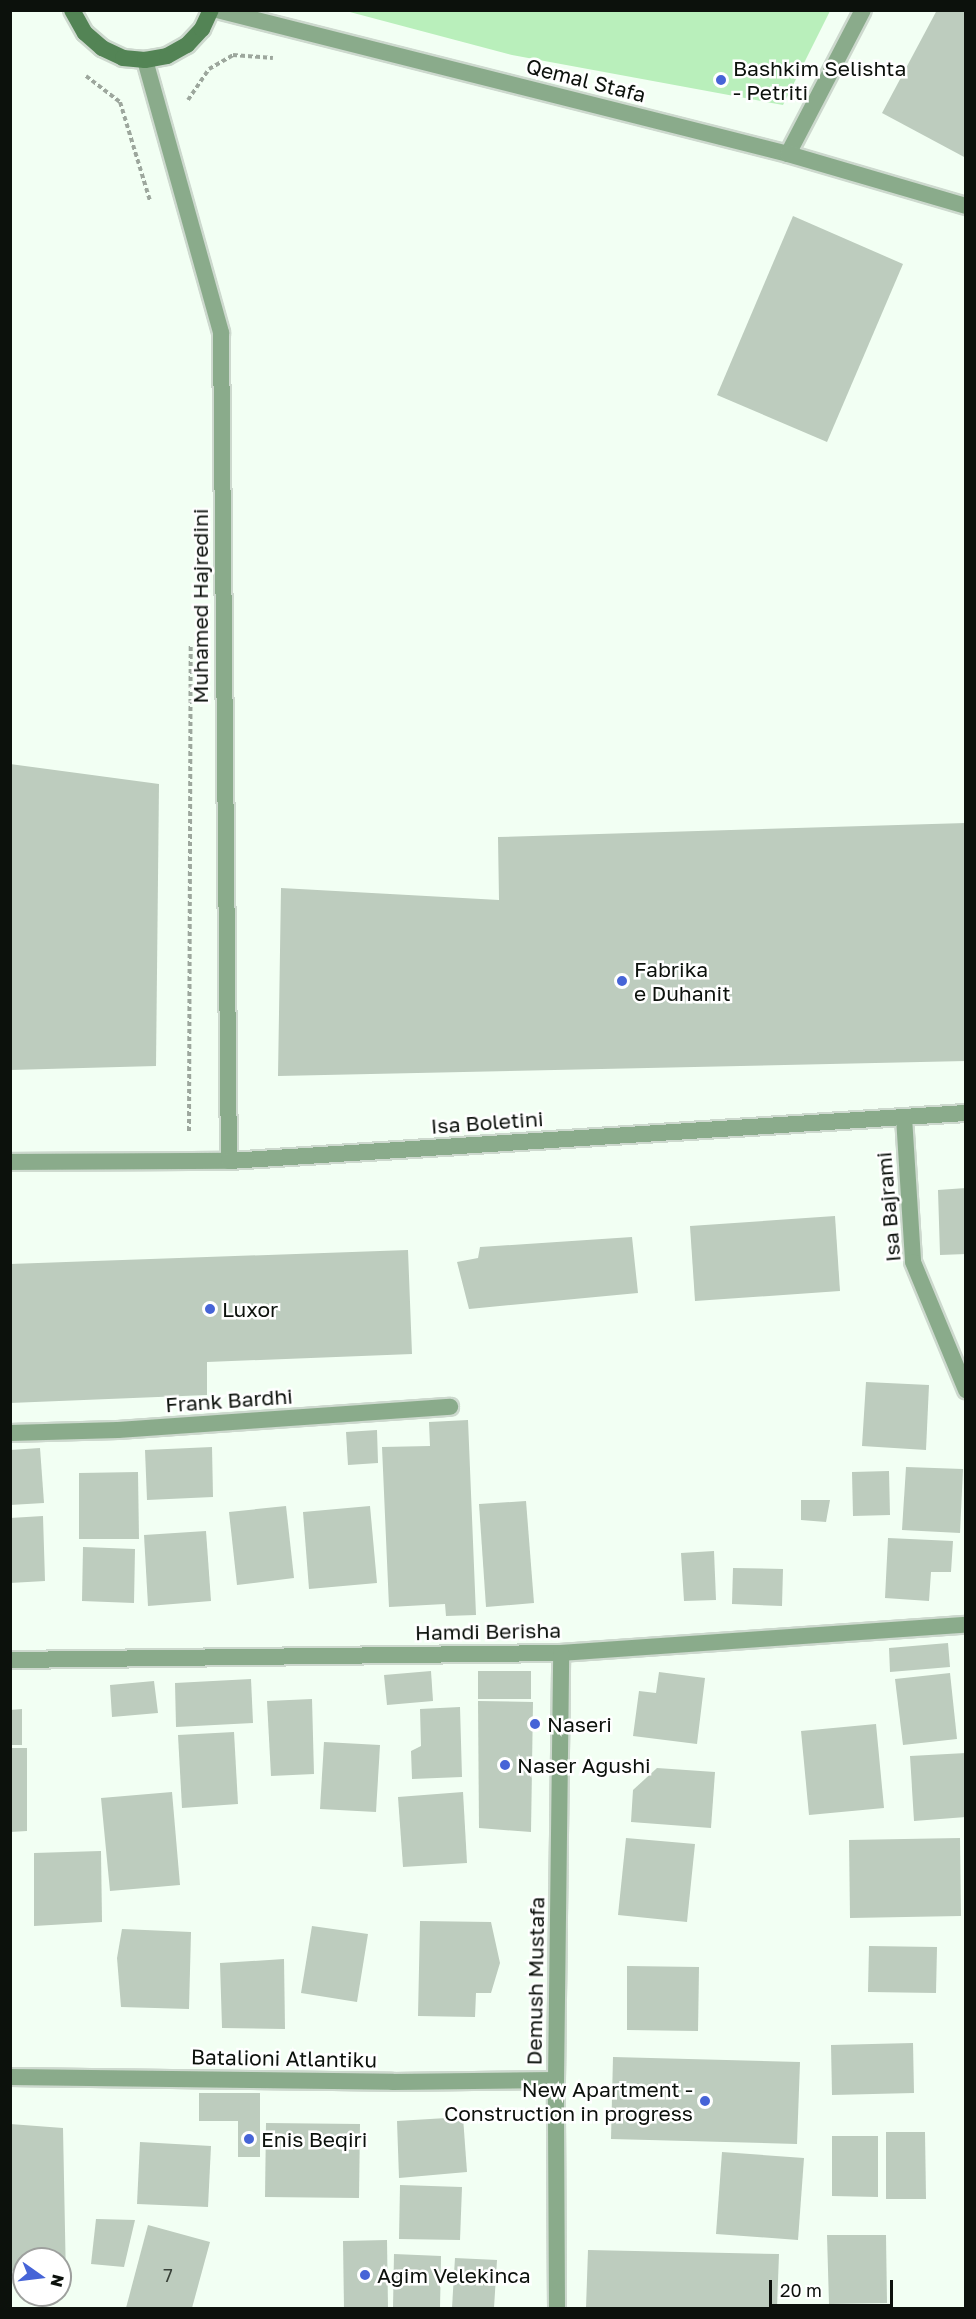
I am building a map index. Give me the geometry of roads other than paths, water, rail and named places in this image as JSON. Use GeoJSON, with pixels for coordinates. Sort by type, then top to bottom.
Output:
{"type":"FeatureCollection","features":[{"type":"Feature","properties":{"kind":"main road"},"geometry":{"type":"LineString","coordinates":[[72,10],[85,33],[102,48],[123,58],[145,60],[167,56],[187,45],[202,29],[211,10]]}},
{"type":"Feature","properties":{"kind":"street","name":"Qemal Stafa"},"geometry":{"type":"LineString","coordinates":[[217,10],[788,154],[966,206]]}},
{"type":"Feature","properties":{"kind":"street"},"geometry":{"type":"LineString","coordinates":[[788,154],[863,10]]}},
{"type":"Feature","properties":{"kind":"street","name":"Muhamed Hajredini"},"geometry":{"type":"LineString","coordinates":[[145,60],[221,333],[229,1161]]}},
{"type":"Feature","properties":{"kind":"street","name":"Isa Boletini"},"geometry":{"type":"LineString","coordinates":[[10,1162],[229,1161],[966,1113]]}},
{"type":"Feature","properties":{"kind":"street","name":"Isa Bajrami"},"geometry":{"type":"LineString","coordinates":[[904,1117],[913,1262],[966,1390]]}},
{"type":"Feature","properties":{"kind":"street","name":"Frank Bardhi"},"geometry":{"type":"LineString","coordinates":[[10,1433],[118,1430],[450,1407]]}},
{"type":"Feature","properties":{"kind":"street","name":"Hamdi Berisha"},"geometry":{"type":"LineString","coordinates":[[10,1660],[561,1653],[966,1624]]}},
{"type":"Feature","properties":{"kind":"street","name":"Demush Mustafa"},"geometry":{"type":"LineString","coordinates":[[558,2308],[556,2080],[561,1653]]}},
{"type":"Feature","properties":{"kind":"street","name":"Batalioni Atlantiku"},"geometry":{"type":"LineString","coordinates":[[10,2077],[381,2082],[556,2080]]}},
{"type":"Feature","properties":{"kind":"place","name":"Bashkim Selishta - Petriti"},"geometry":{"type":"Point","coordinates":[721,80]}},
{"type":"Feature","properties":{"kind":"place","name":"Fabrika e Duhanit"},"geometry":{"type":"Point","coordinates":[622,981]}},
{"type":"Feature","properties":{"kind":"place","name":"Luxor"},"geometry":{"type":"Point","coordinates":[210,1309]}},
{"type":"Feature","properties":{"kind":"place","name":"Naseri"},"geometry":{"type":"Point","coordinates":[535,1724]}},
{"type":"Feature","properties":{"kind":"place","name":"Naser Agushi"},"geometry":{"type":"Point","coordinates":[505,1765]}},
{"type":"Feature","properties":{"kind":"place","name":"New Apartment - Construction in progress"},"geometry":{"type":"Point","coordinates":[705,2101]}},
{"type":"Feature","properties":{"kind":"place","name":"Enis Beqiri"},"geometry":{"type":"Point","coordinates":[249,2139]}},
{"type":"Feature","properties":{"kind":"place","name":"Agim Velekinca"},"geometry":{"type":"Point","coordinates":[365,2275]}}]}
